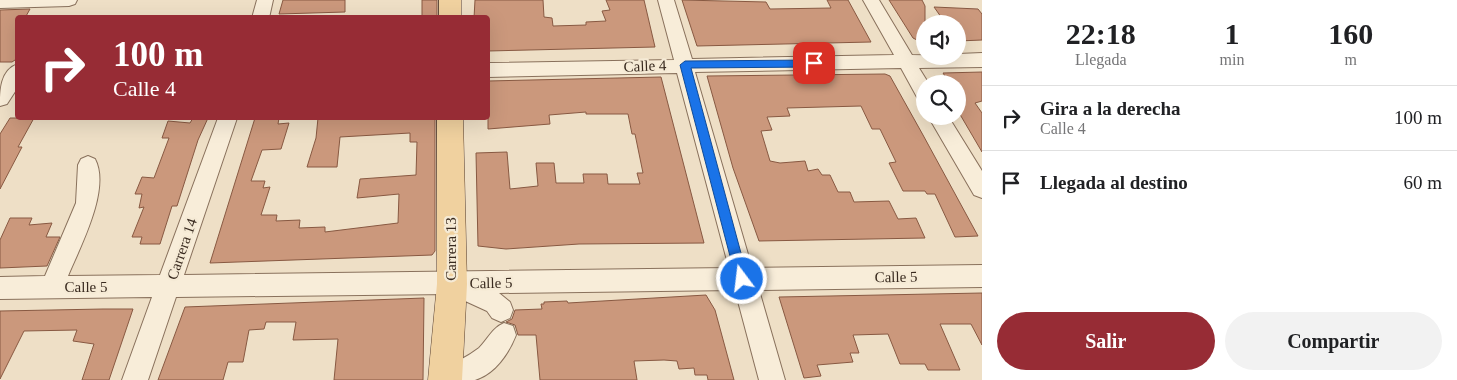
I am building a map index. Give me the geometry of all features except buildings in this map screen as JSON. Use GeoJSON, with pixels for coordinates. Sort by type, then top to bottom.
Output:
{"type":"FeatureCollection","features":[{"type":"Feature","properties":{"kind":"main road"},"geometry":{"type":"LineString","coordinates":[[450,0],[450,15]]}},
{"type":"Feature","properties":{"kind":"main road","name":"Carrera 13"},"geometry":{"type":"LineString","coordinates":[[445,380],[452,284],[450,120]]}},
{"type":"Feature","properties":{"kind":"street"},"geometry":{"type":"LineString","coordinates":[[53,15],[62,0]]}},
{"type":"Feature","properties":{"kind":"street"},"geometry":{"type":"LineString","coordinates":[[0,2],[69,0]]}},
{"type":"Feature","properties":{"kind":"street"},"geometry":{"type":"LineString","coordinates":[[261,15],[265,0]]}},
{"type":"Feature","properties":{"kind":"street"},"geometry":{"type":"LineString","coordinates":[[666,0],[742,279],[772,380]]}},
{"type":"Feature","properties":{"kind":"street"},"geometry":{"type":"LineString","coordinates":[[871,0],[916,79]]}},
{"type":"Feature","properties":{"kind":"street","name":"Calle 4"},"geometry":{"type":"LineString","coordinates":[[490,70],[982,60]]}},
{"type":"Feature","properties":{"kind":"street"},"geometry":{"type":"LineString","coordinates":[[0,99],[13,73]]}},
{"type":"Feature","properties":{"kind":"street","name":"Carrera 14"},"geometry":{"type":"LineString","coordinates":[[135,380],[226,120]]}},
{"type":"Feature","properties":{"kind":"street"},"geometry":{"type":"LineString","coordinates":[[943,125],[982,189]]}},
{"type":"Feature","properties":{"kind":"street"},"geometry":{"type":"LineString","coordinates":[[52,287],[87,203],[88,164]]}},
{"type":"Feature","properties":{"kind":"street","name":"Calle 5"},"geometry":{"type":"LineString","coordinates":[[0,288],[452,284],[982,276]]}},
{"type":"Feature","properties":{"kind":"street"},"geometry":{"type":"LineString","coordinates":[[452,284],[495,303],[501,310]]}},
{"type":"Feature","properties":{"kind":"street"},"geometry":{"type":"LineString","coordinates":[[445,380],[470,370],[494,351],[504,335]]}},
{"type":"Feature","properties":{"kind":"route"},"geometry":{"type":"LineString","coordinates":[[742,279],[685,65],[814,63]]}}]}
